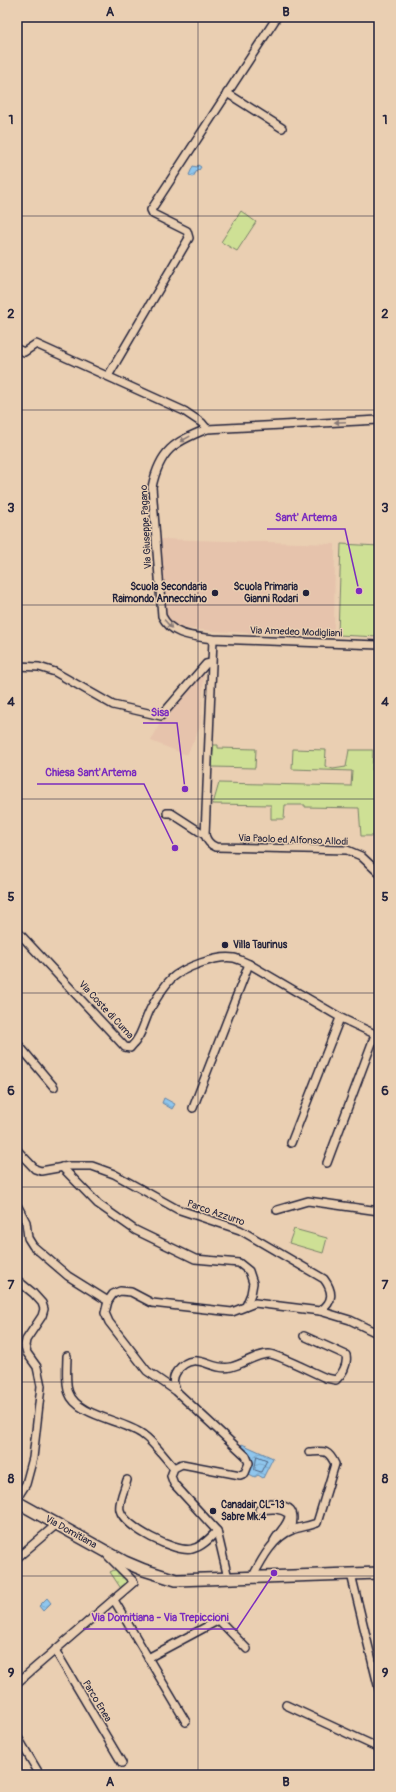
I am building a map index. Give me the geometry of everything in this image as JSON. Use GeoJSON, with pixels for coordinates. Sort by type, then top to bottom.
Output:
{"type":"FeatureCollection","features":[{"type":"Feature","properties":{"kind":"main road","name":"Via Domitiana"},"geometry":{"type":"LineString","coordinates":[[17,1502],[125,1562],[144,1570],[176,1580],[379,1573]]}},
{"type":"Feature","properties":{"kind":"street"},"geometry":{"type":"LineString","coordinates":[[108,376],[189,238],[187,231],[153,214],[151,210],[277,17]]}},
{"type":"Feature","properties":{"kind":"street"},"geometry":{"type":"LineString","coordinates":[[227,93],[282,128]]}},
{"type":"Feature","properties":{"kind":"street"},"geometry":{"type":"LineString","coordinates":[[17,349],[24,352],[36,344],[184,411],[202,423],[207,429]]}},
{"type":"Feature","properties":{"kind":"street","name":"Via Giuseppe Pagano"},"geometry":{"type":"LineString","coordinates":[[213,639],[187,635],[169,627],[162,616],[152,487],[155,475],[165,453],[185,438],[207,429],[379,420]]}},
{"type":"Feature","properties":{"kind":"street"},"geometry":{"type":"LineString","coordinates":[[205,835],[213,639]]}},
{"type":"Feature","properties":{"kind":"street","name":"Via Amedeo Modigliani"},"geometry":{"type":"LineString","coordinates":[[213,639],[379,645]]}},
{"type":"Feature","properties":{"kind":"street"},"geometry":{"type":"LineString","coordinates":[[17,666],[39,668],[55,672],[113,705],[161,716],[206,664],[211,663]]}},
{"type":"Feature","properties":{"kind":"street","name":"Via Paolo ed Alfonso Allodi"},"geometry":{"type":"LineString","coordinates":[[167,813],[171,813],[205,835],[210,844],[216,847],[347,850],[355,852],[368,861],[379,873]]}},
{"type":"Feature","properties":{"kind":"street","name":"Via Coste di Cuma"},"geometry":{"type":"LineString","coordinates":[[17,930],[126,1047],[130,1048],[138,1041],[152,1006],[166,985],[174,977],[206,961],[234,958],[249,964],[340,1018],[377,1036]]}},
{"type":"Feature","properties":{"kind":"street"},"geometry":{"type":"LineString","coordinates":[[193,1108],[249,964]]}},
{"type":"Feature","properties":{"kind":"street"},"geometry":{"type":"LineString","coordinates":[[291,1142],[340,1018]]}},
{"type":"Feature","properties":{"kind":"street"},"geometry":{"type":"LineString","coordinates":[[327,1163],[377,1036]]}},
{"type":"Feature","properties":{"kind":"street"},"geometry":{"type":"LineString","coordinates":[[17,1042],[54,1086]]}},
{"type":"Feature","properties":{"kind":"street","name":"Parco Azzurro"},"geometry":{"type":"LineString","coordinates":[[17,1150],[35,1169],[41,1171],[62,1167],[92,1166],[114,1174],[177,1209],[240,1230],[324,1279],[331,1288],[331,1296],[326,1306],[320,1310]]}},
{"type":"Feature","properties":{"kind":"street"},"geometry":{"type":"LineString","coordinates":[[62,1167],[98,1204],[135,1230],[196,1259],[239,1263],[250,1271],[253,1283],[251,1294],[246,1306]]}},
{"type":"Feature","properties":{"kind":"street"},"geometry":{"type":"LineString","coordinates":[[277,1210],[308,1201],[379,1211]]}},
{"type":"Feature","properties":{"kind":"street"},"geometry":{"type":"LineString","coordinates":[[17,1205],[26,1222],[28,1238],[33,1246],[68,1276],[108,1302]]}},
{"type":"Feature","properties":{"kind":"street"},"geometry":{"type":"LineString","coordinates":[[17,1280],[33,1293],[42,1303],[44,1309],[42,1316],[26,1340],[25,1346],[27,1354],[37,1367],[41,1386],[33,1458],[26,1484],[17,1498]]}},
{"type":"Feature","properties":{"kind":"street"},"geometry":{"type":"LineString","coordinates":[[228,1578],[217,1531],[174,1484],[171,1476],[174,1468],[182,1464],[240,1475],[245,1473],[249,1463],[246,1456],[176,1391],[147,1371],[108,1322],[105,1314],[108,1302],[113,1294],[120,1291],[131,1292],[152,1303],[232,1312],[255,1303],[320,1310],[350,1320],[379,1334]]}},
{"type":"Feature","properties":{"kind":"street"},"geometry":{"type":"LineString","coordinates":[[176,1391],[173,1382],[175,1374],[183,1363],[193,1360],[230,1367],[270,1354],[326,1378],[336,1380],[341,1374],[347,1361],[346,1356],[340,1351],[304,1336]]}},
{"type":"Feature","properties":{"kind":"street"},"geometry":{"type":"LineString","coordinates":[[67,1356],[68,1392],[75,1402],[84,1410],[131,1427],[143,1435],[174,1468]]}},
{"type":"Feature","properties":{"kind":"street"},"geometry":{"type":"LineString","coordinates":[[252,1578],[263,1558],[281,1537],[291,1530],[317,1524],[335,1464],[330,1455],[324,1451],[309,1452]]}},
{"type":"Feature","properties":{"kind":"street"},"geometry":{"type":"LineString","coordinates":[[127,1480],[119,1508],[122,1515],[145,1534],[167,1546],[192,1549],[206,1542],[217,1531]]}},
{"type":"Feature","properties":{"kind":"street"},"geometry":{"type":"LineString","coordinates":[[270,1502],[285,1505],[292,1511],[294,1518],[291,1530]]}},
{"type":"Feature","properties":{"kind":"street"},"geometry":{"type":"LineString","coordinates":[[259,1510],[276,1509],[283,1510],[288,1514],[288,1524],[279,1532],[273,1546]]}},
{"type":"Feature","properties":{"kind":"street"},"geometry":{"type":"LineString","coordinates":[[17,1558],[57,1524]]}},
{"type":"Feature","properties":{"kind":"street"},"geometry":{"type":"LineString","coordinates":[[17,1683],[134,1582],[99,1548]]}},
{"type":"Feature","properties":{"kind":"street"},"geometry":{"type":"LineString","coordinates":[[351,1574],[376,1666],[379,1689]]}},
{"type":"Feature","properties":{"kind":"street"},"geometry":{"type":"LineString","coordinates":[[114,1600],[186,1722]]}},
{"type":"Feature","properties":{"kind":"street"},"geometry":{"type":"LineString","coordinates":[[148,1658],[219,1620],[247,1649]]}},
{"type":"Feature","properties":{"kind":"street","name":"Parco Enea"},"geometry":{"type":"LineString","coordinates":[[55,1650],[122,1763]]}},
{"type":"Feature","properties":{"kind":"street"},"geometry":{"type":"LineString","coordinates":[[286,1705],[379,1748]]}},
{"type":"Feature","properties":{"kind":"street"},"geometry":{"type":"LineString","coordinates":[[17,1736],[40,1775]]}},
{"type":"Feature","properties":{"kind":"shaded area"},"geometry":{"type":"Polygon","coordinates":[[[160,539],[335,544],[334,637],[180,628],[173,624],[165,616],[160,539]]]}},
{"type":"Feature","properties":{"kind":"shaded area"},"geometry":{"type":"Polygon","coordinates":[[[201,673],[204,674],[200,727],[187,755],[151,741],[161,721],[201,673]]]}},
{"type":"Feature","properties":{"kind":"green space"},"geometry":{"type":"Polygon","coordinates":[[[241,211],[256,222],[237,251],[221,242],[241,211]]]}},
{"type":"Feature","properties":{"kind":"green space"},"geometry":{"type":"Polygon","coordinates":[[[341,544],[379,546],[379,637],[338,635],[341,544]]]}},
{"type":"Feature","properties":{"kind":"green space"},"geometry":{"type":"Polygon","coordinates":[[[213,745],[218,745],[218,748],[256,749],[255,768],[212,767],[213,745]]]}},
{"type":"Feature","properties":{"kind":"green space"},"geometry":{"type":"Polygon","coordinates":[[[293,749],[326,750],[325,766],[333,769],[346,767],[349,750],[373,750],[372,770],[376,770],[374,836],[361,836],[359,808],[285,805],[284,819],[271,819],[271,805],[213,804],[219,783],[351,786],[352,771],[292,769],[293,749]]]}},
{"type":"Feature","properties":{"kind":"green space"},"geometry":{"type":"Polygon","coordinates":[[[294,1229],[327,1238],[323,1253],[289,1243],[294,1229]]]}},
{"type":"Feature","properties":{"kind":"green space"},"geometry":{"type":"Polygon","coordinates":[[[116,1569],[128,1582],[122,1590],[110,1572],[116,1569]]]}},
{"type":"Feature","properties":{"kind":"water"},"geometry":{"type":"Polygon","coordinates":[[[198,165],[201,167],[193,177],[189,175],[193,166],[197,167],[198,165]]]}},
{"type":"Feature","properties":{"kind":"water"},"geometry":{"type":"Polygon","coordinates":[[[164,1098],[175,1104],[172,1109],[162,1103],[164,1098]]]}},
{"type":"Feature","properties":{"kind":"water"},"geometry":{"type":"Polygon","coordinates":[[[242,1444],[273,1458],[263,1478],[258,1475],[255,1477],[247,1473],[252,1465],[252,1461],[250,1455],[240,1446],[242,1444]]]}},
{"type":"Feature","properties":{"kind":"water"},"geometry":{"type":"Polygon","coordinates":[[[47,1598],[51,1603],[43,1611],[39,1606],[47,1598]]]}},
{"type":"Feature","properties":{"kind":"place","name":"Sant' Artema"},"geometry":{"type":"Point","coordinates":[359,591]}},
{"type":"Feature","properties":{"kind":"place","name":"Scuola Secondaria Raimondo Annecchino"},"geometry":{"type":"Point","coordinates":[215,593]}},
{"type":"Feature","properties":{"kind":"place","name":"Scuola Primaria Gianni Rodari"},"geometry":{"type":"Point","coordinates":[306,593]}},
{"type":"Feature","properties":{"kind":"place","name":"Sisa"},"geometry":{"type":"Point","coordinates":[185,789]}},
{"type":"Feature","properties":{"kind":"place","name":"Chiesa Sant'Artema"},"geometry":{"type":"Point","coordinates":[175,848]}},
{"type":"Feature","properties":{"kind":"place","name":"Villa Taurinus"},"geometry":{"type":"Point","coordinates":[225,945]}},
{"type":"Feature","properties":{"kind":"place","name":"Canadair CL-13 Sabre Mk.4"},"geometry":{"type":"Point","coordinates":[213,1511]}},
{"type":"Feature","properties":{"kind":"place","name":"Via Domitiana - Via Trepiccioni"},"geometry":{"type":"Point","coordinates":[274,1573]}}]}
